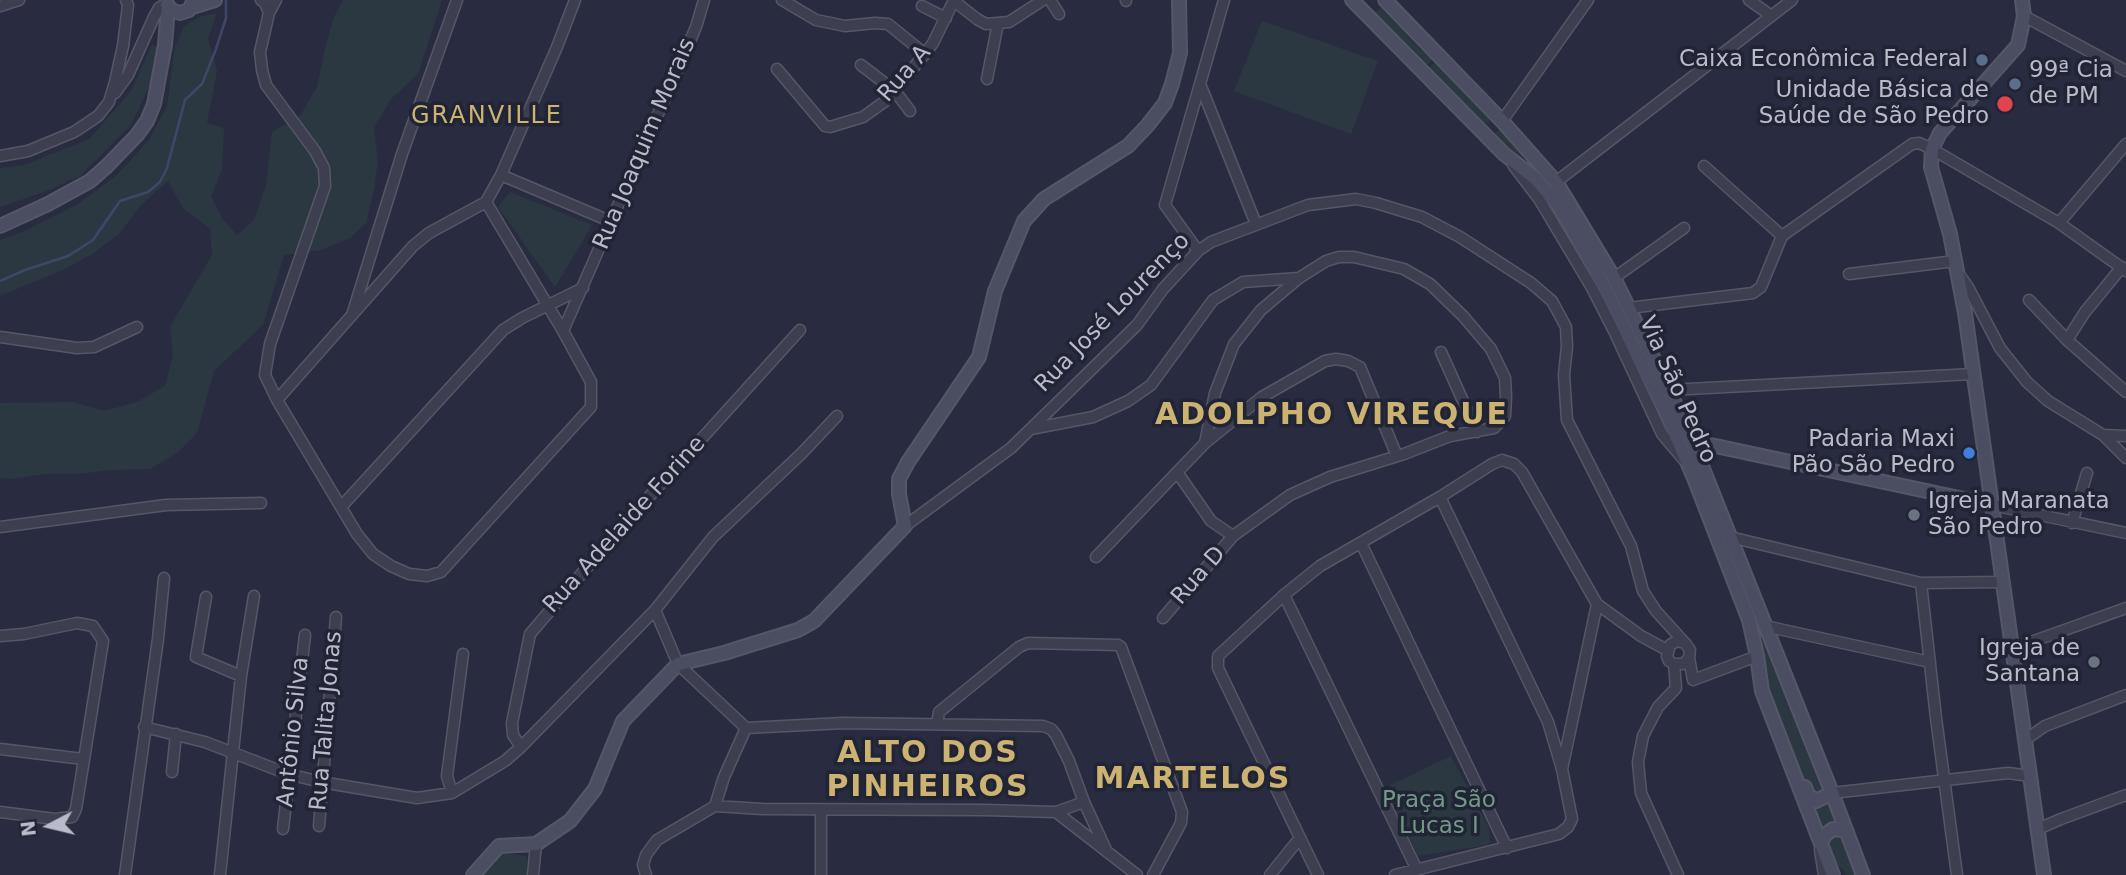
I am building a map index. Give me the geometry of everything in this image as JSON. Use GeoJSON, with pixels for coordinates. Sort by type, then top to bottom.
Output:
{"type":"FeatureCollection","features":[{"type":"Feature","properties":{"kind":"main road"},"geometry":{"type":"LineString","coordinates":[[167,3],[176,13],[215,0]]}},
{"type":"Feature","properties":{"kind":"main road"},"geometry":{"type":"LineString","coordinates":[[905,526],[899,494],[900,478],[979,357],[995,291],[1024,221],[1044,199],[1128,146],[1165,103],[1180,53],[1179,0]]}},
{"type":"Feature","properties":{"kind":"main road","name":"Via São Pedro"},"geometry":{"type":"LineString","coordinates":[[1352,0],[1504,154],[1536,179],[1559,206],[1618,312],[1665,410],[1749,621],[1758,656],[1762,691],[1833,875]]}},
{"type":"Feature","properties":{"kind":"main road"},"geometry":{"type":"LineString","coordinates":[[1385,0],[1502,121],[1556,182],[1614,278],[1692,441],[1863,875]]}},
{"type":"Feature","properties":{"kind":"main road"},"geometry":{"type":"LineString","coordinates":[[2022,0],[2024,16],[2018,45],[1940,133],[1932,149],[1931,167],[1950,234],[1965,313],[2045,875]]}},
{"type":"Feature","properties":{"kind":"main road"},"geometry":{"type":"LineString","coordinates":[[3,227],[90,181],[137,135],[154,104],[165,45],[167,3]]}},
{"type":"Feature","properties":{"kind":"main road"},"geometry":{"type":"LineString","coordinates":[[1371,21],[1370,10],[1374,6],[1382,6],[1424,47],[1430,47]]}},
{"type":"Feature","properties":{"kind":"main road"},"geometry":{"type":"LineString","coordinates":[[165,45],[190,7]]}},
{"type":"Feature","properties":{"kind":"main road"},"geometry":{"type":"LineString","coordinates":[[1435,85],[1442,85],[1485,127],[1493,128],[1502,121]]}},
{"type":"Feature","properties":{"kind":"main road"},"geometry":{"type":"LineString","coordinates":[[1692,441],[1992,505]]}},
{"type":"Feature","properties":{"kind":"main road","name":"Rua José Lourenço"},"geometry":{"type":"LineString","coordinates":[[678,664],[798,630],[814,621],[905,526]]}},
{"type":"Feature","properties":{"kind":"main road"},"geometry":{"type":"LineString","coordinates":[[473,875],[499,846],[536,844],[570,821],[599,780],[623,721],[678,664]]}},
{"type":"Feature","properties":{"kind":"main road"},"geometry":{"type":"LineString","coordinates":[[1769,708],[1776,714],[1808,795],[1816,800],[1832,793]]}},
{"type":"Feature","properties":{"kind":"main road"},"geometry":{"type":"LineString","coordinates":[[1821,843],[1825,835],[1833,829],[1847,832]]}},
{"type":"Feature","properties":{"kind":"street"},"geometry":{"type":"LineString","coordinates":[[0,6],[19,0]]}},
{"type":"Feature","properties":{"kind":"street"},"geometry":{"type":"LineString","coordinates":[[109,102],[122,46],[128,5],[126,0]]}},
{"type":"Feature","properties":{"kind":"street"},"geometry":{"type":"LineString","coordinates":[[261,0],[269,13]]}},
{"type":"Feature","properties":{"kind":"street"},"geometry":{"type":"LineString","coordinates":[[276,0],[269,13],[260,52],[265,85],[315,151],[324,168],[325,186],[270,344],[265,375],[277,400],[357,534],[373,554],[409,574],[427,576],[440,572],[590,407],[591,382],[486,202]]}},
{"type":"Feature","properties":{"kind":"street"},"geometry":{"type":"LineString","coordinates":[[351,317],[402,154],[457,0]]}},
{"type":"Feature","properties":{"kind":"street"},"geometry":{"type":"LineString","coordinates":[[277,400],[413,246],[429,233],[486,202],[557,47],[575,0]]}},
{"type":"Feature","properties":{"kind":"street","name":"Rua Joaquim Morais"},"geometry":{"type":"LineString","coordinates":[[563,331],[696,27],[704,0]]}},
{"type":"Feature","properties":{"kind":"street"},"geometry":{"type":"LineString","coordinates":[[782,0],[816,20],[845,26],[888,24],[925,54]]}},
{"type":"Feature","properties":{"kind":"street"},"geometry":{"type":"LineString","coordinates":[[954,0],[986,24],[1009,22],[1043,0]]}},
{"type":"Feature","properties":{"kind":"street","name":"Rua A"},"geometry":{"type":"LineString","coordinates":[[777,69],[825,126],[830,127],[863,117],[895,91],[925,54],[954,0]]}},
{"type":"Feature","properties":{"kind":"street"},"geometry":{"type":"LineString","coordinates":[[1050,0],[1059,14]]}},
{"type":"Feature","properties":{"kind":"street"},"geometry":{"type":"LineString","coordinates":[[1198,251],[1165,205],[1224,0]]}},
{"type":"Feature","properties":{"kind":"street"},"geometry":{"type":"LineString","coordinates":[[1502,121],[1588,0]]}},
{"type":"Feature","properties":{"kind":"street"},"geometry":{"type":"LineString","coordinates":[[1749,0],[1770,15]]}},
{"type":"Feature","properties":{"kind":"street"},"geometry":{"type":"LineString","coordinates":[[1556,182],[1792,0]]}},
{"type":"Feature","properties":{"kind":"street"},"geometry":{"type":"LineString","coordinates":[[0,156],[28,151],[75,132],[98,116],[128,75],[154,17],[159,8],[167,3]]}},
{"type":"Feature","properties":{"kind":"street"},"geometry":{"type":"LineString","coordinates":[[922,6],[946,18]]}},
{"type":"Feature","properties":{"kind":"street"},"geometry":{"type":"LineString","coordinates":[[2024,16],[2126,71]]}},
{"type":"Feature","properties":{"kind":"street"},"geometry":{"type":"LineString","coordinates":[[987,79],[998,23]]}},
{"type":"Feature","properties":{"kind":"street"},"geometry":{"type":"LineString","coordinates":[[2020,33],[2048,28]]}},
{"type":"Feature","properties":{"kind":"street"},"geometry":{"type":"LineString","coordinates":[[861,65],[895,91],[910,111]]}},
{"type":"Feature","properties":{"kind":"street"},"geometry":{"type":"LineString","coordinates":[[1200,84],[1256,224]]}},
{"type":"Feature","properties":{"kind":"street"},"geometry":{"type":"LineString","coordinates":[[1629,308],[1753,293],[1761,287],[1782,236],[1912,144],[1919,143],[2059,223],[2124,269],[2085,312],[2067,340]]}},
{"type":"Feature","properties":{"kind":"street"},"geometry":{"type":"LineString","coordinates":[[2059,223],[2126,144]]}},
{"type":"Feature","properties":{"kind":"street"},"geometry":{"type":"LineString","coordinates":[[1704,166],[1782,236]]}},
{"type":"Feature","properties":{"kind":"street"},"geometry":{"type":"LineString","coordinates":[[500,175],[611,222]]}},
{"type":"Feature","properties":{"kind":"street","name":"Rua José Lourenço"},"geometry":{"type":"LineString","coordinates":[[905,526],[1011,448],[1137,325],[1163,289],[1198,251],[1212,242],[1308,205],[1356,200],[1422,217],[1460,237],[1531,283],[1552,301],[1566,327],[1564,374],[1567,420],[1632,546],[1643,591],[1656,611],[1685,643]]}},
{"type":"Feature","properties":{"kind":"street"},"geometry":{"type":"LineString","coordinates":[[1614,278],[1684,228]]}},
{"type":"Feature","properties":{"kind":"street"},"geometry":{"type":"LineString","coordinates":[[1205,443],[1214,393],[1234,344],[1261,310],[1299,278],[1326,261],[1339,257],[1354,257],[1404,269],[1430,284],[1463,316],[1491,349],[1505,378],[1505,416],[1494,428],[1450,436],[1330,477],[1290,495],[1233,536]]}},
{"type":"Feature","properties":{"kind":"street"},"geometry":{"type":"LineString","coordinates":[[1849,274],[1957,267],[2000,348],[2027,382],[2048,401],[2102,435],[2126,458]]}},
{"type":"Feature","properties":{"kind":"street"},"geometry":{"type":"LineString","coordinates":[[1030,429],[1093,417],[1128,401],[1151,385],[1213,300],[1243,282],[1299,278]]}},
{"type":"Feature","properties":{"kind":"street"},"geometry":{"type":"LineString","coordinates":[[341,507],[503,330],[583,288]]}},
{"type":"Feature","properties":{"kind":"street"},"geometry":{"type":"LineString","coordinates":[[2029,300],[2067,340],[2126,392]]}},
{"type":"Feature","properties":{"kind":"street"},"geometry":{"type":"LineString","coordinates":[[0,337],[77,348],[94,347],[137,327]]}},
{"type":"Feature","properties":{"kind":"street","name":"Rua Adelaide Forine"},"geometry":{"type":"LineString","coordinates":[[521,747],[513,734],[512,723],[530,634],[611,539],[800,330]]}},
{"type":"Feature","properties":{"kind":"street"},"geometry":{"type":"LineString","coordinates":[[1441,352],[1477,432]]}},
{"type":"Feature","properties":{"kind":"street"},"geometry":{"type":"LineString","coordinates":[[1096,557],[1205,443],[1262,397],[1325,361],[1348,360],[1360,368],[1397,456]]}},
{"type":"Feature","properties":{"kind":"street"},"geometry":{"type":"LineString","coordinates":[[1669,390],[1973,374]]}},
{"type":"Feature","properties":{"kind":"street"},"geometry":{"type":"LineString","coordinates":[[145,727],[176,734],[233,752],[288,774],[321,782],[417,799],[452,793],[505,761],[521,747],[655,610],[713,537],[837,416]]}},
{"type":"Feature","properties":{"kind":"street"},"geometry":{"type":"LineString","coordinates":[[2102,435],[2126,436]]}},
{"type":"Feature","properties":{"kind":"street"},"geometry":{"type":"LineString","coordinates":[[1318,875],[1217,661],[1218,656],[1284,595],[1320,566],[1502,460],[1514,464],[1522,472],[1597,604],[1641,636],[1668,647]]}},
{"type":"Feature","properties":{"kind":"street","name":"Rua D"},"geometry":{"type":"LineString","coordinates":[[1163,618],[1233,536],[1212,521],[1177,472]]}},
{"type":"Feature","properties":{"kind":"street"},"geometry":{"type":"LineString","coordinates":[[2072,523],[2087,473]]}},
{"type":"Feature","properties":{"kind":"street"},"geometry":{"type":"LineString","coordinates":[[1395,875],[1559,834],[1569,827],[1572,819],[1562,769],[1548,722],[1440,497]]}},
{"type":"Feature","properties":{"kind":"street"},"geometry":{"type":"LineString","coordinates":[[0,527],[166,505],[261,503]]}},
{"type":"Feature","properties":{"kind":"street"},"geometry":{"type":"LineString","coordinates":[[1992,505],[2126,533]]}},
{"type":"Feature","properties":{"kind":"street"},"geometry":{"type":"LineString","coordinates":[[1730,537],[1921,583],[2003,582]]}},
{"type":"Feature","properties":{"kind":"street"},"geometry":{"type":"LineString","coordinates":[[1361,543],[1507,848]]}},
{"type":"Feature","properties":{"kind":"street"},"geometry":{"type":"LineString","coordinates":[[125,875],[164,578]]}},
{"type":"Feature","properties":{"kind":"street"},"geometry":{"type":"LineString","coordinates":[[1921,583],[1957,875]]}},
{"type":"Feature","properties":{"kind":"street"},"geometry":{"type":"LineString","coordinates":[[1284,595],[1417,870]]}},
{"type":"Feature","properties":{"kind":"street"},"geometry":{"type":"LineString","coordinates":[[220,875],[241,676],[254,596]]}},
{"type":"Feature","properties":{"kind":"street"},"geometry":{"type":"LineString","coordinates":[[206,597],[196,657],[241,676]]}},
{"type":"Feature","properties":{"kind":"street"},"geometry":{"type":"LineString","coordinates":[[1562,769],[1597,604]]}},
{"type":"Feature","properties":{"kind":"street"},"geometry":{"type":"LineString","coordinates":[[2014,655],[2031,642],[2126,607]]}},
{"type":"Feature","properties":{"kind":"street"},"geometry":{"type":"LineString","coordinates":[[655,610],[678,664],[746,728],[843,723],[1043,726],[1051,729],[1069,761],[1107,852]]}},
{"type":"Feature","properties":{"kind":"street","name":"Rua Talita Jonas"},"geometry":{"type":"LineString","coordinates":[[319,826],[336,617]]}},
{"type":"Feature","properties":{"kind":"street","name":"Rua José Lourenço"},"geometry":{"type":"LineString","coordinates":[[1664,620],[1668,647]]}},
{"type":"Feature","properties":{"kind":"street"},"geometry":{"type":"LineString","coordinates":[[0,636],[77,623],[93,626],[103,641],[76,809],[72,817],[55,819],[0,812]]}},
{"type":"Feature","properties":{"kind":"street"},"geometry":{"type":"LineString","coordinates":[[1765,626],[1930,662]]}},
{"type":"Feature","properties":{"kind":"street","name":"Antônio Silva"},"geometry":{"type":"LineString","coordinates":[[283,829],[305,635]]}},
{"type":"Feature","properties":{"kind":"street"},"geometry":{"type":"LineString","coordinates":[[2011,638],[2031,642]]}},
{"type":"Feature","properties":{"kind":"street"},"geometry":{"type":"LineString","coordinates":[[1668,647],[1677,641],[1685,643],[1690,650],[1693,680]]}},
{"type":"Feature","properties":{"kind":"street"},"geometry":{"type":"LineString","coordinates":[[937,724],[939,712],[1018,647],[1028,643],[1121,647],[1182,812],[1181,823],[1153,875]]}},
{"type":"Feature","properties":{"kind":"street"},"geometry":{"type":"LineString","coordinates":[[1668,647],[1669,661],[1674,664],[1683,664],[1689,659]]}},
{"type":"Feature","properties":{"kind":"street"},"geometry":{"type":"LineString","coordinates":[[452,793],[447,776],[463,654]]}},
{"type":"Feature","properties":{"kind":"street"},"geometry":{"type":"LineString","coordinates":[[1678,875],[1641,793],[1637,762],[1643,736],[1658,707],[1676,688],[1758,656]]}},
{"type":"Feature","properties":{"kind":"street"},"geometry":{"type":"LineString","coordinates":[[1674,664],[1676,688]]}},
{"type":"Feature","properties":{"kind":"street"},"geometry":{"type":"LineString","coordinates":[[2025,740],[2045,726],[2126,695]]}},
{"type":"Feature","properties":{"kind":"street"},"geometry":{"type":"LineString","coordinates":[[2023,722],[2045,726]]}},
{"type":"Feature","properties":{"kind":"street"},"geometry":{"type":"LineString","coordinates":[[715,806],[724,777],[746,728]]}},
{"type":"Feature","properties":{"kind":"street"},"geometry":{"type":"LineString","coordinates":[[172,772],[176,734]]}},
{"type":"Feature","properties":{"kind":"street"},"geometry":{"type":"LineString","coordinates":[[0,749],[83,759]]}},
{"type":"Feature","properties":{"kind":"street"},"geometry":{"type":"LineString","coordinates":[[1832,793],[2008,774],[2029,769]]}},
{"type":"Feature","properties":{"kind":"street"},"geometry":{"type":"LineString","coordinates":[[2038,829],[2126,795]]}},
{"type":"Feature","properties":{"kind":"street"},"geometry":{"type":"LineString","coordinates":[[646,875],[643,865],[646,855],[657,840],[715,806],[762,809],[1056,812],[1084,802]]}},
{"type":"Feature","properties":{"kind":"street"},"geometry":{"type":"LineString","coordinates":[[821,810],[821,875]]}},
{"type":"Feature","properties":{"kind":"street"},"geometry":{"type":"LineString","coordinates":[[2035,811],[2046,817],[2060,819]]}},
{"type":"Feature","properties":{"kind":"street"},"geometry":{"type":"LineString","coordinates":[[1056,812],[1137,875]]}},
{"type":"Feature","properties":{"kind":"street"},"geometry":{"type":"LineString","coordinates":[[1083,832],[1095,827]]}},
{"type":"Feature","properties":{"kind":"street"},"geometry":{"type":"LineString","coordinates":[[1270,875],[1299,839]]}},
{"type":"Feature","properties":{"kind":"street"},"geometry":{"type":"LineString","coordinates":[[1821,843],[1824,875]]}},
{"type":"Feature","properties":{"kind":"street"},"geometry":{"type":"LineString","coordinates":[[533,875],[536,844]]}},
{"type":"Feature","properties":{"kind":"green space"},"geometry":{"type":"Polygon","coordinates":[[[343,0],[442,0],[418,74],[391,99],[374,127],[378,161],[366,223],[350,238],[321,250],[284,255],[263,325],[214,371],[197,433],[177,453],[150,469],[0,478],[0,403],[73,402],[104,411],[137,402],[165,386],[173,355],[170,327],[212,255],[210,229],[183,208],[168,181],[141,205],[119,234],[92,254],[65,269],[0,296],[0,240],[27,230],[76,205],[115,177],[149,140],[167,106],[175,47],[184,26],[202,16],[217,13],[208,38],[217,71],[207,123],[224,128],[222,169],[211,197],[222,218],[237,235],[254,220],[266,185],[272,132],[300,116],[317,87],[334,17],[343,0]]]}},
{"type":"Feature","properties":{"kind":"green space"},"geometry":{"type":"Polygon","coordinates":[[[1381,8],[1423,52],[1430,52],[1435,57],[1425,67],[1376,17],[1375,12],[1381,8]]]}},
{"type":"Feature","properties":{"kind":"green space"},"geometry":{"type":"Polygon","coordinates":[[[1262,21],[1378,61],[1351,134],[1234,91],[1262,21]]]}},
{"type":"Feature","properties":{"kind":"green space"},"geometry":{"type":"Polygon","coordinates":[[[152,44],[159,48],[151,82],[131,125],[80,176],[0,207],[0,168],[24,165],[89,139],[131,91],[152,44]]]}},
{"type":"Feature","properties":{"kind":"green space"},"geometry":{"type":"Polygon","coordinates":[[[1438,59],[1489,114],[1489,123],[1484,123],[1443,81],[1437,81],[1427,70],[1438,59]]]}},
{"type":"Feature","properties":{"kind":"green space"},"geometry":{"type":"Polygon","coordinates":[[[1502,127],[1541,170],[1492,136],[1502,127]]]}},
{"type":"Feature","properties":{"kind":"green space"},"geometry":{"type":"Polygon","coordinates":[[[510,192],[592,225],[555,287],[498,207],[510,192]]]}},
{"type":"Feature","properties":{"kind":"green space"},"geometry":{"type":"Polygon","coordinates":[[[1764,641],[1822,786],[1821,795],[1809,793],[1777,708],[1768,693],[1761,642],[1764,641]]]}},
{"type":"Feature","properties":{"kind":"green space","name":"Praça São Lucas I"},"geometry":{"type":"Polygon","coordinates":[[[1451,756],[1489,828],[1490,842],[1487,845],[1418,856],[1384,788],[1451,756]]]}},
{"type":"Feature","properties":{"kind":"green space"},"geometry":{"type":"Polygon","coordinates":[[[1830,803],[1837,822],[1821,829],[1813,810],[1830,803]]]}},
{"type":"Feature","properties":{"kind":"green space"},"geometry":{"type":"Polygon","coordinates":[[[1834,836],[1844,840],[1844,847],[1856,875],[1846,875],[1844,870],[1835,864],[1827,843],[1834,836]]]}},
{"type":"Feature","properties":{"kind":"green space"},"geometry":{"type":"Polygon","coordinates":[[[497,852],[526,856],[528,875],[482,875],[497,852]]]}},
{"type":"Feature","properties":{"kind":"waterway"},"geometry":{"type":"LineString","coordinates":[[0,281],[68,256],[93,240],[120,201],[148,192],[160,182],[167,168],[185,100],[202,84],[216,49],[226,18],[226,0]]}},
{"type":"Feature","properties":{"kind":"place","name":"Caixa Econômica Federal"},"geometry":{"type":"Point","coordinates":[1982,60]}},
{"type":"Feature","properties":{"kind":"place","name":"99ª Cia de PM"},"geometry":{"type":"Point","coordinates":[2015,84]}},
{"type":"Feature","properties":{"kind":"place","name":"Unidade Básica de Saúde de São Pedro"},"geometry":{"type":"Point","coordinates":[2005,104]}},
{"type":"Feature","properties":{"kind":"place","name":"Padaria Maxi Pão São Pedro"},"geometry":{"type":"Point","coordinates":[1969,453]}},
{"type":"Feature","properties":{"kind":"place","name":"Igreja Maranata São Pedro"},"geometry":{"type":"Point","coordinates":[1914,515]}},
{"type":"Feature","properties":{"kind":"place","name":"Igreja de Santana"},"geometry":{"type":"Point","coordinates":[2094,662]}},
{"type":"Feature","properties":{"kind":"district","name":"GRANVILLE"},"geometry":{"type":"Point","coordinates":[487,117]}},
{"type":"Feature","properties":{"kind":"district","name":"ADOLPHO VIREQUE"},"geometry":{"type":"Point","coordinates":[1332,416]}},
{"type":"Feature","properties":{"kind":"district","name":"ALTO DOS PINHEIROS"},"geometry":{"type":"Point","coordinates":[928,771]}},
{"type":"Feature","properties":{"kind":"district","name":"MARTELOS"},"geometry":{"type":"Point","coordinates":[1193,780]}}]}
